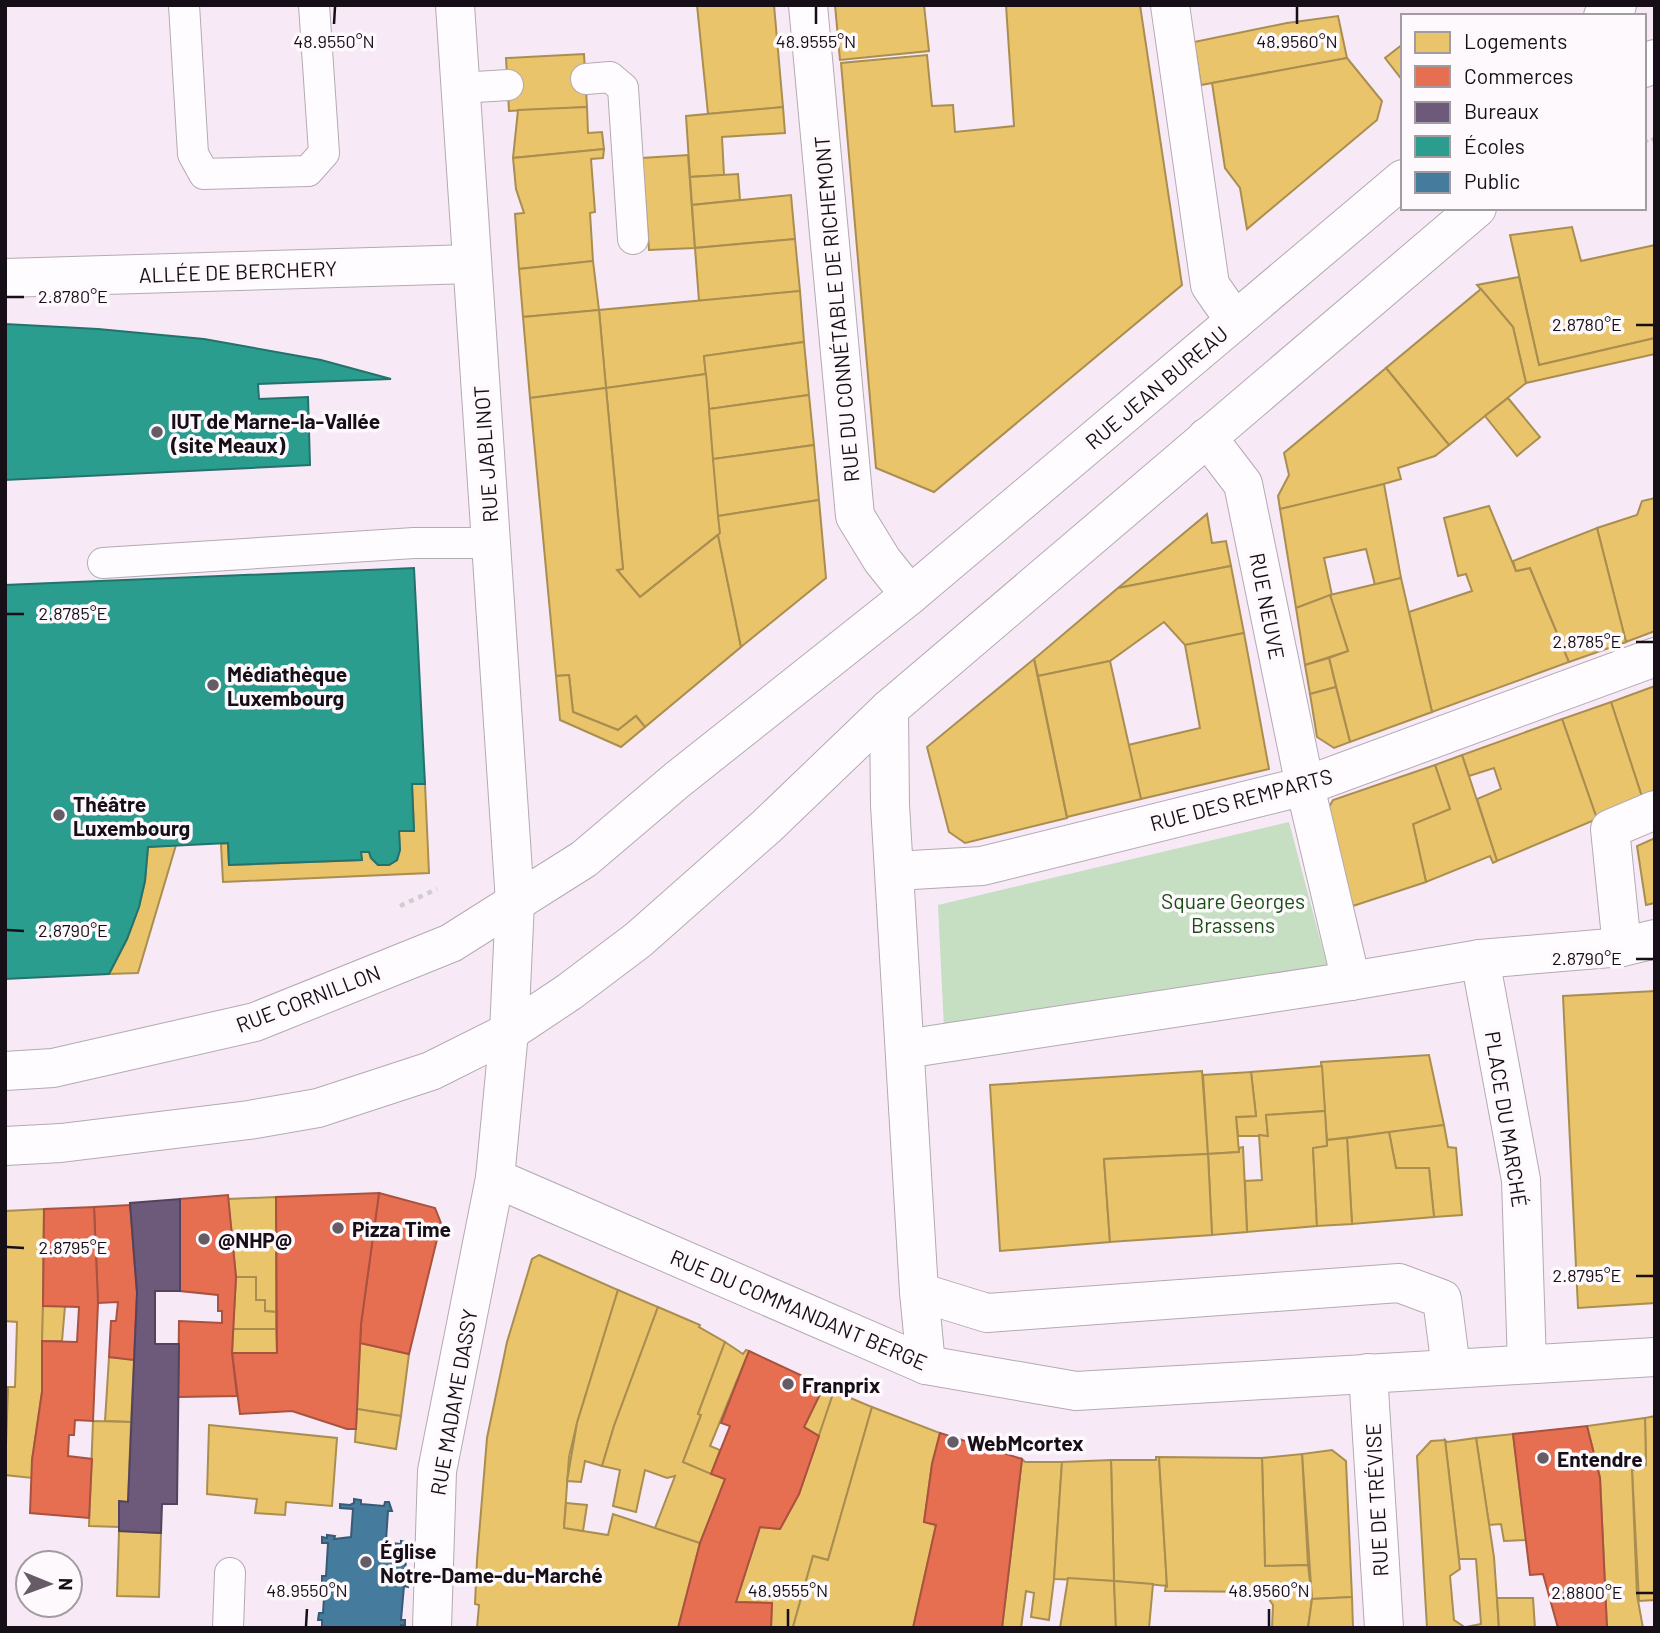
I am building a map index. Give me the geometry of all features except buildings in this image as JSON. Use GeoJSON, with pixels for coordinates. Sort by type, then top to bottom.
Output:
{"type":"FeatureCollection","features":[{"type":"Feature","properties":{"kind":"street","name":"RUE JABLINOT"},"geometry":{"type":"LineString","coordinates":[[455,5],[515,902],[509,1032]]}},
{"type":"Feature","properties":{"kind":"street","name":"RUE DU CONNÉTABLE DE RICHEMONT"},"geometry":{"type":"LineString","coordinates":[[808,5],[855,516],[882,560],[909,595]]}},
{"type":"Feature","properties":{"kind":"street"},"geometry":{"type":"LineString","coordinates":[[1170,5],[1210,285],[1235,321]]}},
{"type":"Feature","properties":{"kind":"street","name":"RUE JEAN BUREAU"},"geometry":{"type":"LineString","coordinates":[[515,902],[583,859],[909,595],[1401,181]]}},
{"type":"Feature","properties":{"kind":"street"},"geometry":{"type":"LineString","coordinates":[[5,1146],[101,1138],[249,1120],[318,1108],[431,1071],[509,1032],[569,992],[638,940],[767,826],[889,709],[1475,210]]}},
{"type":"Feature","properties":{"kind":"street","name":"ALLÉE DE BERCHERY"},"geometry":{"type":"LineString","coordinates":[[5,278],[472,264]]}},
{"type":"Feature","properties":{"kind":"street","name":"RUE NEUVE"},"geometry":{"type":"LineString","coordinates":[[1207,437],[1244,484],[1305,786],[1351,981]]}},
{"type":"Feature","properties":{"kind":"street","name":"RUE DES REMPARTS"},"geometry":{"type":"LineString","coordinates":[[895,871],[982,866],[1305,786],[1655,657]]}},
{"type":"Feature","properties":{"kind":"street"},"geometry":{"type":"LineString","coordinates":[[889,709],[888,762],[919,1292],[926,1365]]}},
{"type":"Feature","properties":{"kind":"street"},"geometry":{"type":"LineString","coordinates":[[905,1049],[1480,959],[1639,943],[1610,829],[1655,810]]}},
{"type":"Feature","properties":{"kind":"street","name":"RUE CORNILLON"},"geometry":{"type":"LineString","coordinates":[[5,1071],[54,1068],[255,1022],[451,943],[515,902]]}},
{"type":"Feature","properties":{"kind":"street","name":"PLACE DU MARCHÉ"},"geometry":{"type":"LineString","coordinates":[[1480,959],[1521,1180],[1527,1364]]}},
{"type":"Feature","properties":{"kind":"street","name":"RUE MADAME DASSY"},"geometry":{"type":"LineString","coordinates":[[432,1628],[437,1471],[495,1178],[509,1032]]}},
{"type":"Feature","properties":{"kind":"street","name":"RUE DU COMMANDANT BERGE"},"geometry":{"type":"LineString","coordinates":[[495,1178],[926,1365],[1076,1391],[1655,1357]]}},
{"type":"Feature","properties":{"kind":"street"},"geometry":{"type":"LineString","coordinates":[[919,1292],[988,1313],[1399,1283],[1442,1299],[1451,1368]]}},
{"type":"Feature","properties":{"kind":"street","name":"RUE DE TRÉVISE"},"geometry":{"type":"LineString","coordinates":[[1368,1373],[1384,1628]]}},
{"type":"Feature","properties":{"kind":"lane"},"geometry":{"type":"LineString","coordinates":[[184,5],[193,154],[204,174],[308,171],[324,153],[314,5]]}},
{"type":"Feature","properties":{"kind":"lane"},"geometry":{"type":"LineString","coordinates":[[586,79],[610,77],[623,88],[633,239]]}},
{"type":"Feature","properties":{"kind":"lane"},"geometry":{"type":"LineString","coordinates":[[460,88],[508,85]]}},
{"type":"Feature","properties":{"kind":"lane"},"geometry":{"type":"LineString","coordinates":[[103,563],[414,543],[491,543]]}},
{"type":"Feature","properties":{"kind":"lane"},"geometry":{"type":"LineString","coordinates":[[228,1628],[230,1573]]}},
{"type":"Feature","properties":{"kind":"path"},"geometry":{"type":"LineString","coordinates":[[398,907],[447,884]]}},
{"type":"Feature","properties":{"kind":"green space","name":"Square Georges Brassens"},"geometry":{"type":"Polygon","coordinates":[[[1289,822],[1329,973],[944,1029],[938,905],[1289,822]]]}},
{"type":"Feature","properties":{"kind":"place","name":"IUT de Marne-la-Vallée (site Meaux)"},"geometry":{"type":"Point","coordinates":[157,432]}},
{"type":"Feature","properties":{"kind":"place","name":"Médiathèque Luxembourg"},"geometry":{"type":"Point","coordinates":[213,685]}},
{"type":"Feature","properties":{"kind":"place","name":"Théâtre Luxembourg"},"geometry":{"type":"Point","coordinates":[59,815]}},
{"type":"Feature","properties":{"kind":"place","name":"Pizza Time"},"geometry":{"type":"Point","coordinates":[338,1228]}},
{"type":"Feature","properties":{"kind":"place","name":"@NHP@"},"geometry":{"type":"Point","coordinates":[204,1239]}},
{"type":"Feature","properties":{"kind":"place","name":"Franprix"},"geometry":{"type":"Point","coordinates":[788,1384]}},
{"type":"Feature","properties":{"kind":"place","name":"WebMcortex"},"geometry":{"type":"Point","coordinates":[953,1442]}},
{"type":"Feature","properties":{"kind":"place","name":"Entendre"},"geometry":{"type":"Point","coordinates":[1543,1458]}},
{"type":"Feature","properties":{"kind":"place","name":"Église Notre-Dame-du-Marché"},"geometry":{"type":"Point","coordinates":[366,1562]}}]}
